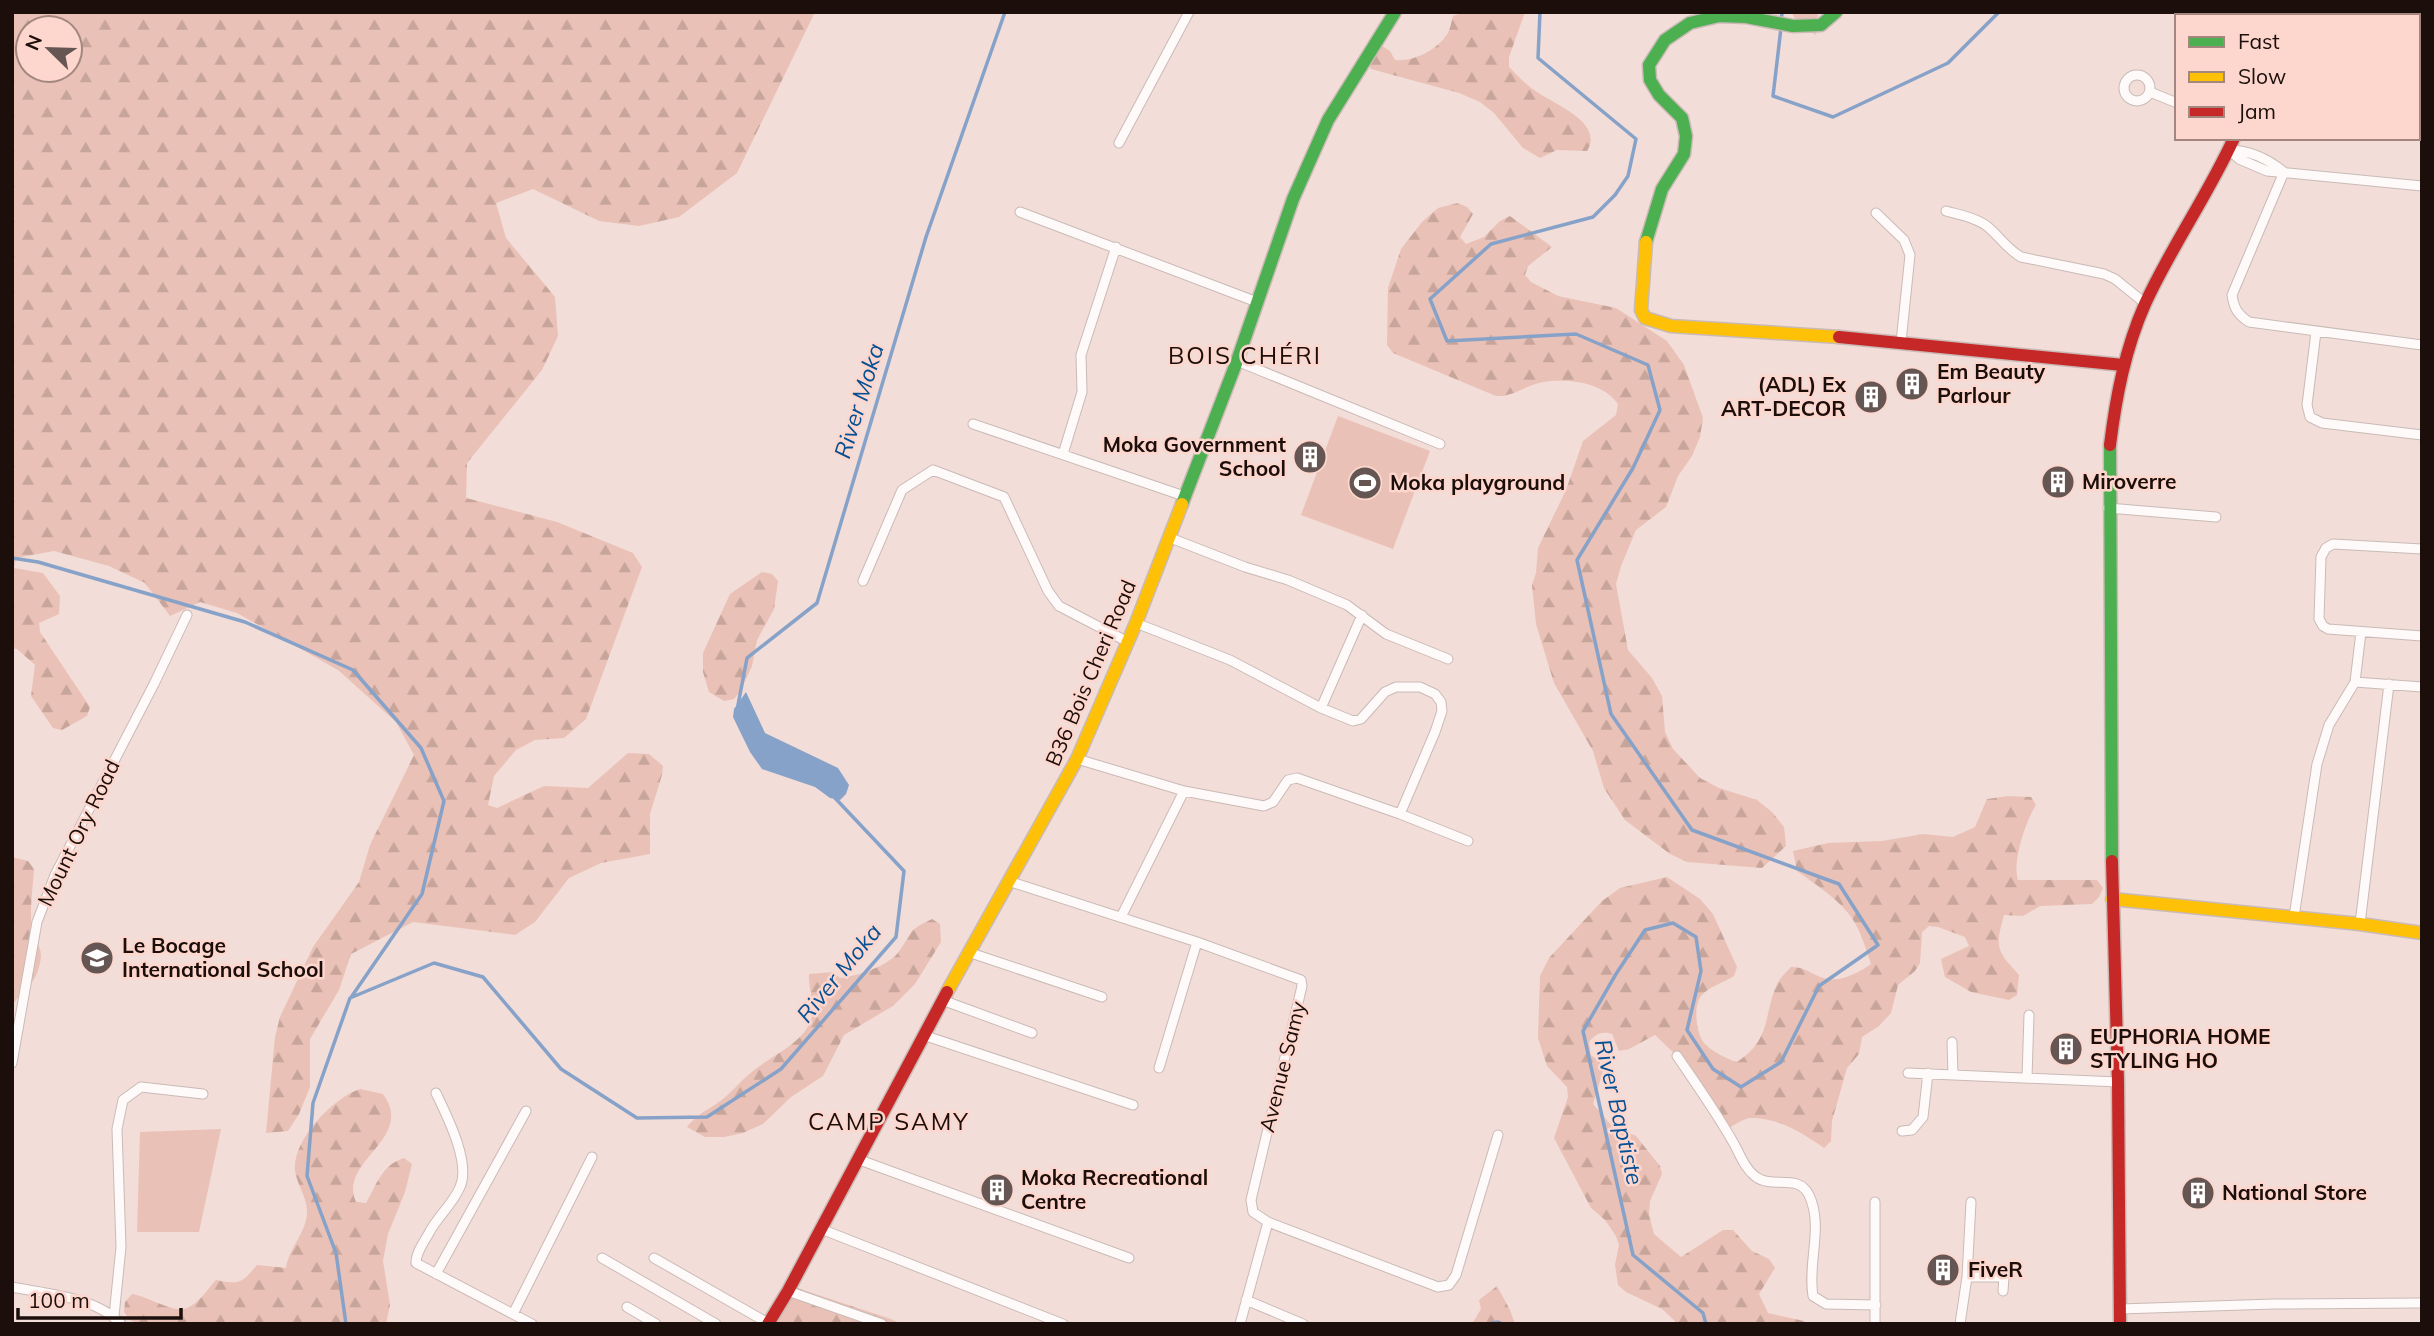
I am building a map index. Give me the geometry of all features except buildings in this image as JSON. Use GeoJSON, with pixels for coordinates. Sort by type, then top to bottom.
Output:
{"type":"FeatureCollection","features":[{"type":"Feature","properties":{"kind":"main road","name":"B36 Bois Cheri Road"},"geometry":{"type":"LineString","coordinates":[[768,1324],[968,952],[1077,759],[1136,623],[1237,361],[1293,199],[1328,120],[1395,12]]}},
{"type":"Feature","properties":{"kind":"main road"},"geometry":{"type":"LineString","coordinates":[[1836,12],[1821,25],[1793,26],[1746,17],[1719,16],[1690,23],[1665,40],[1649,65],[1650,80],[1659,95],[1682,118],[1686,136],[1684,154],[1662,189],[1645,247],[1641,310],[1645,318],[1671,326],[1901,342],[2123,365]]}},
{"type":"Feature","properties":{"kind":"main road"},"geometry":{"type":"LineString","coordinates":[[2120,1324],[2118,1082],[2112,899],[2109,452],[2115,398],[2123,365],[2146,304],[2232,144]]}},
{"type":"Feature","properties":{"kind":"main road"},"geometry":{"type":"LineString","coordinates":[[2112,899],[2360,924],[2422,933]]}},
{"type":"Feature","properties":{"kind":"street"},"geometry":{"type":"LineString","coordinates":[[1119,143],[1189,12]]}},
{"type":"Feature","properties":{"kind":"street"},"geometry":{"type":"LineString","coordinates":[[2150,92],[2175,102]]}},
{"type":"Feature","properties":{"kind":"street"},"geometry":{"type":"LineString","coordinates":[[2232,144],[2239,159],[2267,171],[2422,186]]}},
{"type":"Feature","properties":{"kind":"street"},"geometry":{"type":"LineString","coordinates":[[2284,172],[2254,247],[2235,284],[2232,295],[2239,316],[2249,322],[2422,345]]}},
{"type":"Feature","properties":{"kind":"street"},"geometry":{"type":"LineString","coordinates":[[1946,211],[1981,223],[2010,251],[2021,257],[2104,274],[2115,279],[2146,304]]}},
{"type":"Feature","properties":{"kind":"street"},"geometry":{"type":"LineString","coordinates":[[1020,212],[1257,302]]}},
{"type":"Feature","properties":{"kind":"street"},"geometry":{"type":"LineString","coordinates":[[1876,213],[1909,247],[1901,342]]}},
{"type":"Feature","properties":{"kind":"street"},"geometry":{"type":"LineString","coordinates":[[1063,454],[1082,391],[1081,355],[1116,247]]}},
{"type":"Feature","properties":{"kind":"street"},"geometry":{"type":"LineString","coordinates":[[2316,332],[2307,405],[2309,417],[2322,423],[2422,435]]}},
{"type":"Feature","properties":{"kind":"street"},"geometry":{"type":"LineString","coordinates":[[1237,361],[1440,444]]}},
{"type":"Feature","properties":{"kind":"street"},"geometry":{"type":"LineString","coordinates":[[973,424],[1184,496]]}},
{"type":"Feature","properties":{"kind":"street"},"geometry":{"type":"LineString","coordinates":[[863,581],[902,490],[933,470],[1004,496],[1048,591],[1059,606],[1128,642]]}},
{"type":"Feature","properties":{"kind":"street"},"geometry":{"type":"LineString","coordinates":[[2108,508],[2216,517]]}},
{"type":"Feature","properties":{"kind":"street"},"geometry":{"type":"LineString","coordinates":[[1168,537],[1245,567],[1288,580],[1348,605],[1386,634],[1448,659]]}},
{"type":"Feature","properties":{"kind":"street"},"geometry":{"type":"LineString","coordinates":[[2422,550],[2333,544],[2326,548],[2321,557],[2319,619],[2328,629],[2422,636]]}},
{"type":"Feature","properties":{"kind":"street","name":"Mount Ory Road"},"geometry":{"type":"LineString","coordinates":[[12,1063],[37,922],[55,875],[187,615]]}},
{"type":"Feature","properties":{"kind":"street"},"geometry":{"type":"LineString","coordinates":[[1321,708],[1362,615]]}},
{"type":"Feature","properties":{"kind":"street"},"geometry":{"type":"LineString","coordinates":[[1136,623],[1230,660],[1321,708],[1357,722],[1385,692],[1396,687],[1420,687],[1435,694],[1441,702],[1442,711],[1400,814]]}},
{"type":"Feature","properties":{"kind":"street"},"geometry":{"type":"LineString","coordinates":[[2294,917],[2317,764],[2329,725],[2355,682],[2361,632]]}},
{"type":"Feature","properties":{"kind":"street"},"geometry":{"type":"LineString","coordinates":[[2355,682],[2422,687]]}},
{"type":"Feature","properties":{"kind":"street"},"geometry":{"type":"LineString","coordinates":[[2360,924],[2389,684]]}},
{"type":"Feature","properties":{"kind":"street"},"geometry":{"type":"LineString","coordinates":[[1077,759],[1184,791],[1264,806],[1273,803],[1287,780],[1297,778],[1468,841]]}},
{"type":"Feature","properties":{"kind":"street"},"geometry":{"type":"LineString","coordinates":[[1121,917],[1184,791]]}},
{"type":"Feature","properties":{"kind":"street","name":"Avenue Samy"},"geometry":{"type":"LineString","coordinates":[[1008,881],[1197,942],[1301,980],[1302,986],[1251,1200],[1253,1212],[1269,1223]]}},
{"type":"Feature","properties":{"kind":"street"},"geometry":{"type":"LineString","coordinates":[[1159,1068],[1197,942]]}},
{"type":"Feature","properties":{"kind":"street"},"geometry":{"type":"LineString","coordinates":[[968,952],[1102,997]]}},
{"type":"Feature","properties":{"kind":"street"},"geometry":{"type":"LineString","coordinates":[[942,1000],[1032,1033]]}},
{"type":"Feature","properties":{"kind":"street"},"geometry":{"type":"LineString","coordinates":[[2027,1078],[2029,1015]]}},
{"type":"Feature","properties":{"kind":"street"},"geometry":{"type":"LineString","coordinates":[[923,1035],[1133,1105]]}},
{"type":"Feature","properties":{"kind":"street"},"geometry":{"type":"LineString","coordinates":[[1952,1042],[1953,1074]]}},
{"type":"Feature","properties":{"kind":"street"},"geometry":{"type":"LineString","coordinates":[[1677,1056],[1733,1142],[1746,1167],[1758,1179],[1800,1185],[1807,1192],[1814,1208],[1816,1237],[1811,1287],[1813,1296],[1826,1304],[1875,1306]]}},
{"type":"Feature","properties":{"kind":"street"},"geometry":{"type":"LineString","coordinates":[[1908,1073],[2118,1082]]}},
{"type":"Feature","properties":{"kind":"street"},"geometry":{"type":"LineString","coordinates":[[1902,1131],[1912,1130],[1923,1117],[1928,1073]]}},
{"type":"Feature","properties":{"kind":"street"},"geometry":{"type":"LineString","coordinates":[[12,1287],[84,1302],[117,1320],[121,1247],[117,1129],[123,1100],[141,1087],[203,1094]]}},
{"type":"Feature","properties":{"kind":"street"},"geometry":{"type":"LineString","coordinates":[[436,1093],[460,1155],[463,1174],[458,1190],[436,1221],[416,1259],[418,1265],[532,1324]]}},
{"type":"Feature","properties":{"kind":"street"},"geometry":{"type":"LineString","coordinates":[[436,1274],[526,1111]]}},
{"type":"Feature","properties":{"kind":"street"},"geometry":{"type":"LineString","coordinates":[[1240,1324],[1269,1223],[1438,1287],[1449,1284],[1456,1275],[1498,1135]]}},
{"type":"Feature","properties":{"kind":"street"},"geometry":{"type":"LineString","coordinates":[[516,1318],[592,1157]]}},
{"type":"Feature","properties":{"kind":"street"},"geometry":{"type":"LineString","coordinates":[[857,1159],[1129,1258]]}},
{"type":"Feature","properties":{"kind":"street"},"geometry":{"type":"LineString","coordinates":[[1875,1202],[1875,1324]]}},
{"type":"Feature","properties":{"kind":"street"},"geometry":{"type":"LineString","coordinates":[[1960,1324],[1967,1277],[1971,1202]]}},
{"type":"Feature","properties":{"kind":"street"},"geometry":{"type":"LineString","coordinates":[[821,1228],[1063,1324]]}},
{"type":"Feature","properties":{"kind":"street"},"geometry":{"type":"LineString","coordinates":[[602,1258],[716,1324]]}},
{"type":"Feature","properties":{"kind":"street"},"geometry":{"type":"LineString","coordinates":[[654,1258],[768,1324]]}},
{"type":"Feature","properties":{"kind":"street"},"geometry":{"type":"LineString","coordinates":[[1967,1277],[2004,1277],[2003,1291]]}},
{"type":"Feature","properties":{"kind":"street"},"geometry":{"type":"LineString","coordinates":[[788,1291],[882,1324]]}},
{"type":"Feature","properties":{"kind":"street"},"geometry":{"type":"LineString","coordinates":[[1246,1300],[1303,1324]]}},
{"type":"Feature","properties":{"kind":"street"},"geometry":{"type":"LineString","coordinates":[[2120,1310],[2274,1304],[2422,1303]]}},
{"type":"Feature","properties":{"kind":"street"},"geometry":{"type":"LineString","coordinates":[[626,1307],[656,1324]]}},
{"type":"Feature","properties":{"kind":"green space"},"geometry":{"type":"Polygon","coordinates":[[[12,12],[815,12],[737,173],[679,217],[639,226],[599,221],[533,189],[496,203],[506,238],[555,297],[558,336],[542,370],[467,463],[466,498],[557,522],[633,553],[642,567],[586,719],[564,738],[535,740],[516,750],[494,776],[488,805],[497,808],[544,786],[588,788],[628,753],[649,754],[663,766],[650,814],[650,854],[601,863],[569,878],[535,922],[515,935],[413,922],[351,954],[339,990],[310,1039],[310,1087],[299,1114],[288,1131],[266,1133],[275,1037],[280,1017],[313,947],[359,882],[370,845],[414,755],[396,722],[338,670],[237,613],[200,602],[170,616],[145,583],[109,566],[54,551],[16,558],[14,568],[43,573],[60,596],[59,614],[39,623],[40,632],[90,707],[87,716],[62,730],[53,728],[31,696],[35,665],[17,649],[12,648],[12,12]]]}},
{"type":"Feature","properties":{"kind":"green space"},"geometry":{"type":"Polygon","coordinates":[[[1465,12],[1525,12],[1509,57],[1509,67],[1531,88],[1583,123],[1589,131],[1591,141],[1587,151],[1557,150],[1540,158],[1523,148],[1494,113],[1480,102],[1459,93],[1371,69],[1367,60],[1373,51],[1382,46],[1390,51],[1395,60],[1409,59],[1429,51],[1447,35],[1453,16],[1465,12]]]}},
{"type":"Feature","properties":{"kind":"green space"},"geometry":{"type":"Polygon","coordinates":[[[1791,12],[1818,12],[1816,35],[1799,25],[1791,12]]]}},
{"type":"Feature","properties":{"kind":"green space"},"geometry":{"type":"Polygon","coordinates":[[[1458,203],[1473,214],[1460,237],[1466,244],[1484,237],[1500,221],[1510,216],[1552,247],[1528,266],[1525,275],[1531,282],[1558,296],[1616,308],[1667,341],[1684,365],[1703,418],[1700,437],[1692,456],[1678,476],[1666,507],[1636,530],[1616,584],[1628,650],[1652,678],[1662,696],[1665,732],[1673,749],[1700,778],[1719,788],[1757,800],[1772,812],[1784,827],[1786,846],[1762,868],[1687,862],[1670,854],[1625,820],[1604,788],[1593,751],[1554,683],[1536,624],[1532,585],[1538,548],[1566,490],[1583,441],[1616,415],[1618,404],[1594,386],[1574,381],[1543,382],[1508,395],[1496,396],[1393,353],[1387,345],[1388,288],[1401,249],[1422,222],[1438,208],[1458,203]]]}},
{"type":"Feature","properties":{"kind":"green space","name":"Moka playground"},"geometry":{"type":"Polygon","coordinates":[[[1338,416],[1430,451],[1393,549],[1301,515],[1338,416]]]}},
{"type":"Feature","properties":{"kind":"green space"},"geometry":{"type":"Polygon","coordinates":[[[762,572],[772,574],[778,581],[774,609],[757,640],[752,666],[740,692],[734,699],[724,701],[709,692],[703,672],[703,653],[730,594],[762,572]]]}},
{"type":"Feature","properties":{"kind":"green space"},"geometry":{"type":"Polygon","coordinates":[[[2031,797],[2036,805],[2021,841],[2017,863],[2018,880],[2097,880],[2103,888],[2099,897],[2092,904],[2040,906],[2023,916],[2004,915],[1999,934],[2000,948],[2019,975],[2017,995],[2009,1000],[1971,992],[1945,977],[1941,959],[1969,946],[1965,937],[1938,927],[1929,926],[1922,932],[1920,963],[1915,971],[1898,985],[1891,1013],[1879,1026],[1862,1037],[1859,1054],[1847,1068],[1832,1121],[1831,1141],[1824,1148],[1789,1127],[1760,1118],[1740,1121],[1724,1131],[1676,1055],[1655,1035],[1629,1049],[1619,1051],[1612,1034],[1599,1034],[1589,1042],[1591,1055],[1604,1068],[1593,1104],[1611,1125],[1636,1136],[1660,1166],[1662,1174],[1650,1201],[1649,1215],[1654,1234],[1681,1257],[1723,1230],[1733,1230],[1752,1251],[1769,1259],[1775,1268],[1759,1294],[1768,1313],[1804,1321],[1806,1324],[1678,1324],[1662,1309],[1626,1292],[1618,1285],[1615,1265],[1619,1245],[1616,1236],[1605,1220],[1591,1208],[1554,1138],[1568,1097],[1567,1087],[1547,1066],[1538,1038],[1540,976],[1549,958],[1602,901],[1620,888],[1667,877],[1700,899],[1713,914],[1737,967],[1734,976],[1701,996],[1696,1020],[1704,1043],[1737,1062],[1756,1045],[1765,1026],[1777,984],[1791,967],[1801,968],[1824,978],[1840,979],[1871,964],[1856,924],[1843,907],[1797,871],[1793,851],[1828,843],[1882,841],[1923,834],[1953,837],[1975,827],[1987,799],[2031,797]]]}},
{"type":"Feature","properties":{"kind":"green space"},"geometry":{"type":"Polygon","coordinates":[[[12,857],[28,861],[34,869],[31,923],[41,960],[37,974],[12,1008],[12,857]]]}},
{"type":"Feature","properties":{"kind":"green space"},"geometry":{"type":"Polygon","coordinates":[[[932,919],[940,924],[941,942],[915,984],[893,1006],[844,1035],[823,1076],[791,1097],[763,1124],[743,1133],[705,1137],[687,1127],[802,1034],[813,1011],[809,974],[833,972],[840,978],[878,967],[897,954],[913,930],[932,919]]]}},
{"type":"Feature","properties":{"kind":"green space"},"geometry":{"type":"Polygon","coordinates":[[[360,1089],[383,1094],[391,1110],[390,1124],[384,1137],[357,1174],[353,1187],[356,1202],[366,1203],[390,1165],[404,1158],[412,1164],[405,1192],[388,1234],[383,1261],[390,1305],[386,1324],[137,1324],[130,1320],[124,1312],[125,1302],[132,1294],[168,1307],[182,1309],[195,1303],[216,1280],[240,1281],[257,1265],[286,1268],[304,1227],[307,1213],[295,1171],[300,1146],[327,1111],[338,1101],[360,1089]]]}},
{"type":"Feature","properties":{"kind":"green space"},"geometry":{"type":"Polygon","coordinates":[[[221,1129],[199,1232],[137,1232],[140,1132],[221,1129]]]}},
{"type":"Feature","properties":{"kind":"green space"},"geometry":{"type":"Polygon","coordinates":[[[791,1286],[891,1319],[901,1324],[770,1324],[791,1286]]]}},
{"type":"Feature","properties":{"kind":"green space"},"geometry":{"type":"Polygon","coordinates":[[[1497,1286],[1515,1324],[1472,1324],[1481,1309],[1479,1300],[1497,1286]]]}},
{"type":"Feature","properties":{"kind":"water"},"geometry":{"type":"Polygon","coordinates":[[[746,692],[765,733],[838,768],[849,785],[840,800],[830,798],[815,787],[762,769],[750,752],[733,717],[734,709],[746,692]]]}},
{"type":"Feature","properties":{"kind":"waterway","name":"River Moka"},"geometry":{"type":"LineString","coordinates":[[738,705],[747,658],[817,603],[926,237],[1005,12]]}},
{"type":"Feature","properties":{"kind":"waterway","name":"River Baptiste"},"geometry":{"type":"LineString","coordinates":[[1540,12],[1538,58],[1636,139],[1628,176],[1615,195],[1593,217],[1491,244],[1430,299],[1447,341],[1576,334],[1648,365],[1660,410],[1633,468],[1577,560],[1611,714],[1692,830],[1839,884],[1878,945],[1819,986],[1781,1062],[1741,1087],[1713,1069],[1687,1030],[1701,971],[1696,937],[1673,923],[1645,930],[1583,1031],[1633,1255],[1703,1313],[1706,1324]]}},
{"type":"Feature","properties":{"kind":"waterway","name":"River Baptiste"},"geometry":{"type":"LineString","coordinates":[[1780,12],[1781,20]]}},
{"type":"Feature","properties":{"kind":"waterway","name":"River Baptiste"},"geometry":{"type":"LineString","coordinates":[[1781,28],[1773,96],[1833,117],[1948,63],[1999,12]]}},
{"type":"Feature","properties":{"kind":"waterway"},"geometry":{"type":"LineString","coordinates":[[12,558],[38,562],[245,622],[353,670],[421,748],[444,801],[422,894],[352,996]]}},
{"type":"Feature","properties":{"kind":"waterway","name":"River Moka"},"geometry":{"type":"LineString","coordinates":[[346,1324],[336,1253],[307,1176],[313,1103],[350,998],[434,963],[483,977],[561,1069],[637,1118],[707,1117],[781,1069],[896,937],[904,871],[835,798]]}},
{"type":"Feature","properties":{"kind":"waterway","name":"River Baptiste"},"geometry":{"type":"LineString","coordinates":[[1489,1324],[1503,1324]]}},
{"type":"Feature","properties":{"kind":"traffic: fast"},"geometry":{"type":"LineString","coordinates":[[1182,504],[1237,361],[1293,199],[1328,120],[1395,12]]}},
{"type":"Feature","properties":{"kind":"traffic: fast"},"geometry":{"type":"LineString","coordinates":[[1646,242],[1662,189],[1684,154],[1686,136],[1682,118],[1659,95],[1650,80],[1649,65],[1665,40],[1690,23],[1719,16],[1746,17],[1793,26],[1821,25],[1836,12]]}},
{"type":"Feature","properties":{"kind":"traffic: fast"},"geometry":{"type":"LineString","coordinates":[[2110,445],[2112,861]]}},
{"type":"Feature","properties":{"kind":"traffic: slow"},"geometry":{"type":"LineString","coordinates":[[1646,242],[1641,310],[1645,318],[1671,326],[1839,337]]}},
{"type":"Feature","properties":{"kind":"traffic: slow"},"geometry":{"type":"LineString","coordinates":[[947,992],[1077,759],[1136,623],[1182,504]]}},
{"type":"Feature","properties":{"kind":"traffic: slow"},"geometry":{"type":"LineString","coordinates":[[2112,899],[2360,924],[2422,933]]}},
{"type":"Feature","properties":{"kind":"traffic: jam"},"geometry":{"type":"LineString","coordinates":[[2110,445],[2122,373],[2138,321],[2155,283],[2233,140]]}},
{"type":"Feature","properties":{"kind":"traffic: jam"},"geometry":{"type":"LineString","coordinates":[[1839,337],[2123,365]]}},
{"type":"Feature","properties":{"kind":"traffic: jam"},"geometry":{"type":"LineString","coordinates":[[2112,861],[2118,1082],[2120,1324]]}},
{"type":"Feature","properties":{"kind":"traffic: jam"},"geometry":{"type":"LineString","coordinates":[[768,1324],[947,992]]}},
{"type":"Feature","properties":{"kind":"place","name":"Em Beauty Parlour"},"geometry":{"type":"Point","coordinates":[1912,384]}},
{"type":"Feature","properties":{"kind":"place","name":"(ADL) Ex ART-DECOR"},"geometry":{"type":"Point","coordinates":[1871,397]}},
{"type":"Feature","properties":{"kind":"place","name":"Moka Government School"},"geometry":{"type":"Point","coordinates":[1310,457]}},
{"type":"Feature","properties":{"kind":"place","name":"Miroverre"},"geometry":{"type":"Point","coordinates":[2058,482]}},
{"type":"Feature","properties":{"kind":"place","name":"Moka playground"},"geometry":{"type":"Point","coordinates":[1365,483]}},
{"type":"Feature","properties":{"kind":"place","name":"Le Bocage International School"},"geometry":{"type":"Point","coordinates":[97,958]}},
{"type":"Feature","properties":{"kind":"place","name":"EUPHORIA HOME STYLING HO"},"geometry":{"type":"Point","coordinates":[2066,1049]}},
{"type":"Feature","properties":{"kind":"place","name":"Moka Recreational Centre"},"geometry":{"type":"Point","coordinates":[997,1190]}},
{"type":"Feature","properties":{"kind":"place","name":"National Store"},"geometry":{"type":"Point","coordinates":[2198,1193]}},
{"type":"Feature","properties":{"kind":"place","name":"FiveR"},"geometry":{"type":"Point","coordinates":[1943,1270]}},
{"type":"Feature","properties":{"kind":"district","name":"BOIS CHÉRI"},"geometry":{"type":"Point","coordinates":[1245,356]}},
{"type":"Feature","properties":{"kind":"district","name":"CAMP SAMY"},"geometry":{"type":"Point","coordinates":[889,1122]}}]}
